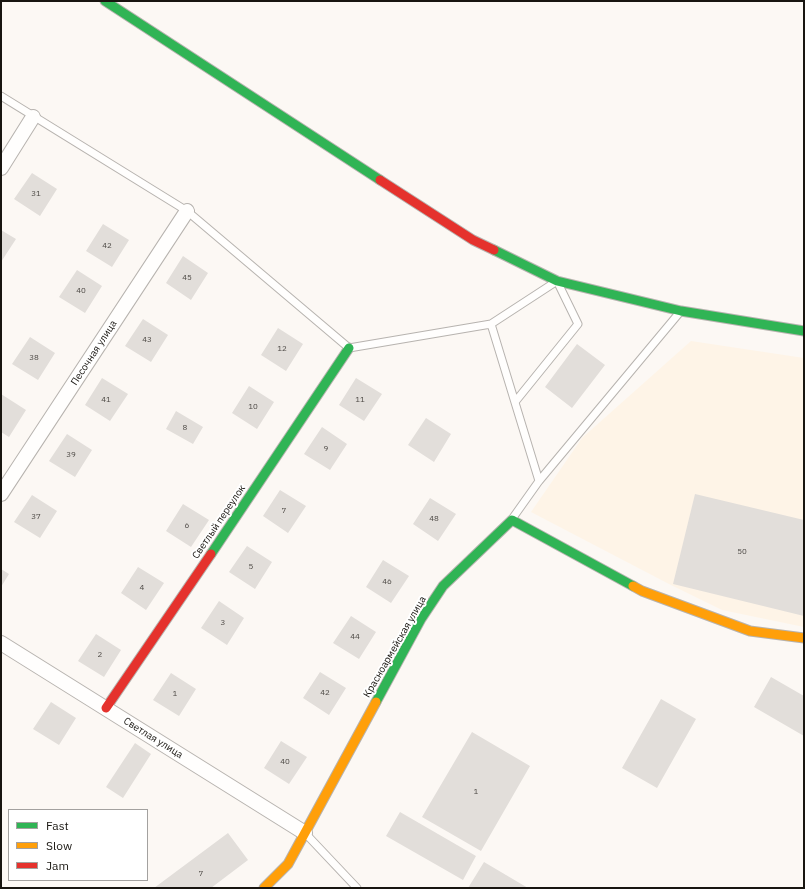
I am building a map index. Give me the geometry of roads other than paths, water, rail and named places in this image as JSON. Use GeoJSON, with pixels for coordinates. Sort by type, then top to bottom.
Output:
{"type":"FeatureCollection","features":[{"type":"Feature","properties":{"kind":"street"},"geometry":{"type":"LineString","coordinates":[[106,1],[473,240],[557,281],[681,311],[804,331]]}},
{"type":"Feature","properties":{"kind":"street"},"geometry":{"type":"LineString","coordinates":[[1,168],[33,117]]}},
{"type":"Feature","properties":{"kind":"street","name":"Песочная улица"},"geometry":{"type":"LineString","coordinates":[[1,494],[187,211]]}},
{"type":"Feature","properties":{"kind":"street","name":"Светлый переулок"},"geometry":{"type":"LineString","coordinates":[[106,708],[161,629],[349,348]]}},
{"type":"Feature","properties":{"kind":"street"},"geometry":{"type":"LineString","coordinates":[[512,520],[642,591],[750,631],[804,638]]}},
{"type":"Feature","properties":{"kind":"street","name":"Красноармейская улица"},"geometry":{"type":"LineString","coordinates":[[264,888],[288,864],[421,618],[443,586],[512,520]]}},
{"type":"Feature","properties":{"kind":"street","name":"Светлая улица"},"geometry":{"type":"LineString","coordinates":[[1,643],[305,833]]}},
{"type":"Feature","properties":{"kind":"lane"},"geometry":{"type":"LineString","coordinates":[[1,96],[187,211],[349,348],[492,324],[557,281],[578,324],[515,402]]}},
{"type":"Feature","properties":{"kind":"lane"},"geometry":{"type":"LineString","coordinates":[[512,520],[539,481],[681,311]]}},
{"type":"Feature","properties":{"kind":"lane"},"geometry":{"type":"LineString","coordinates":[[492,324],[539,481]]}},
{"type":"Feature","properties":{"kind":"lane"},"geometry":{"type":"LineString","coordinates":[[305,833],[357,888]]}}]}
